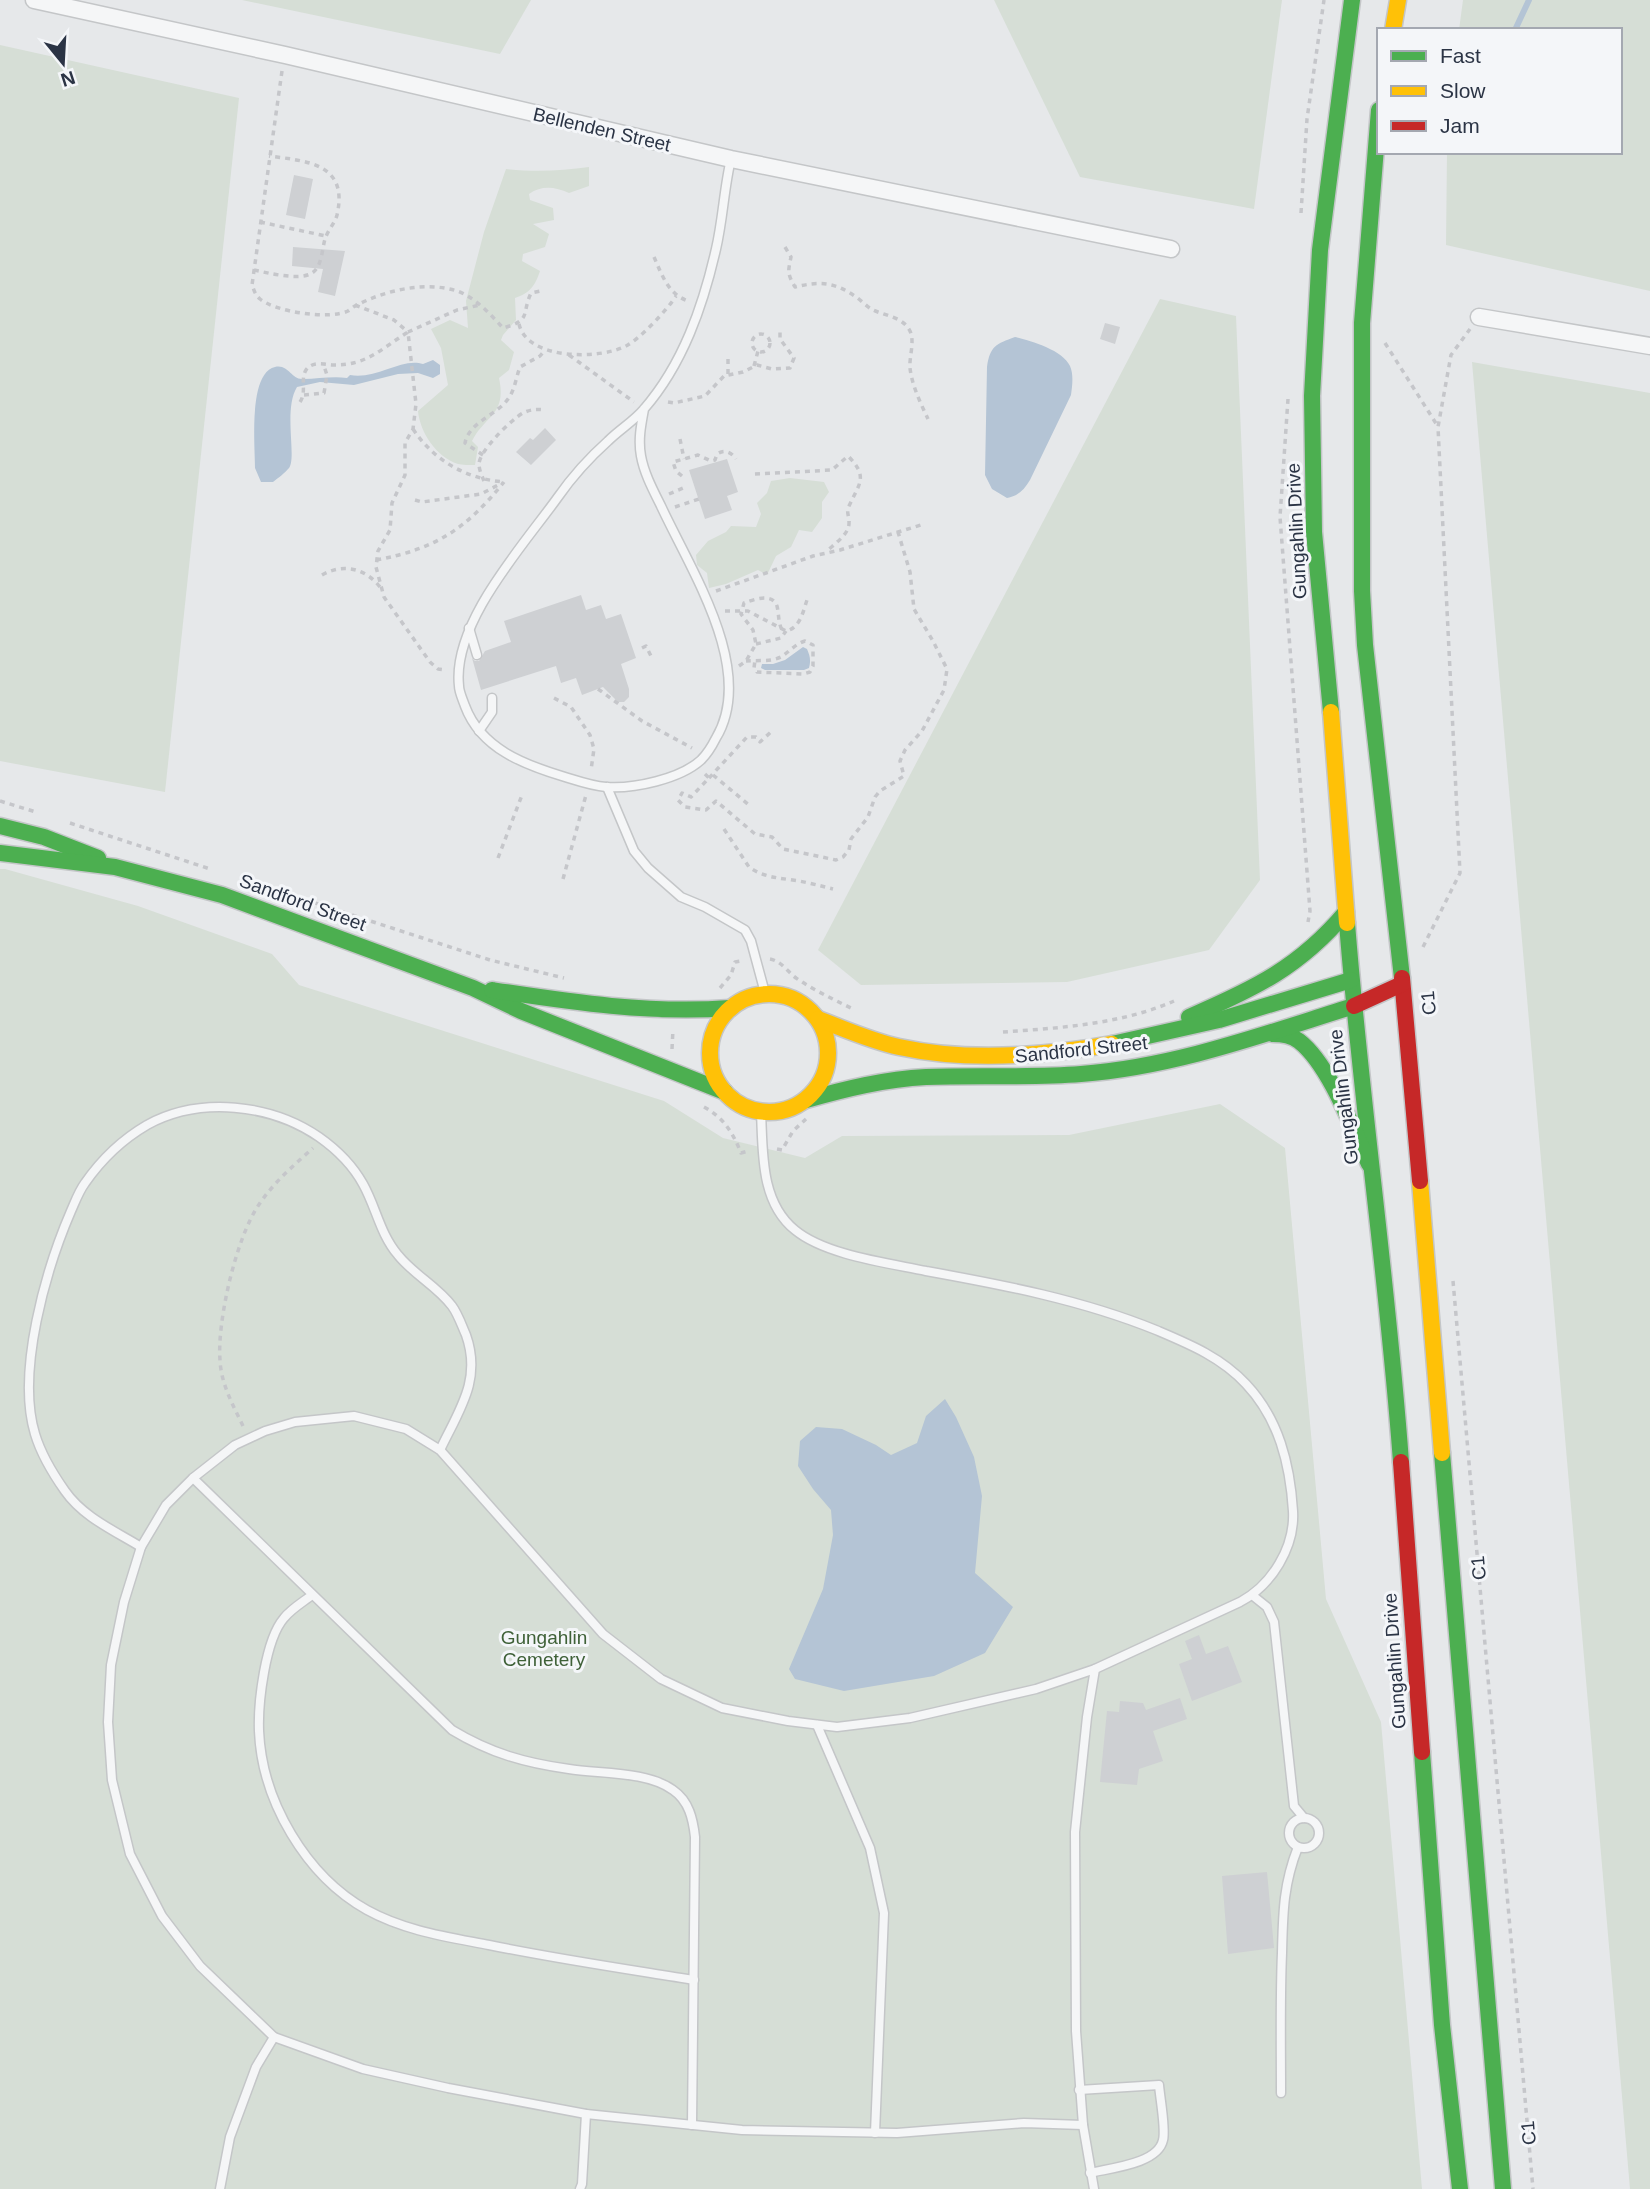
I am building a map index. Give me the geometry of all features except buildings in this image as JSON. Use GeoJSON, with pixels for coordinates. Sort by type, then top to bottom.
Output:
{"type":"FeatureCollection","features":[{"type":"Feature","properties":{"kind":"main road","name":"Gungahlin Drive"},"geometry":{"type":"LineString","coordinates":[[1352,0],[1320,250],[1312,397],[1314,532],[1346,912],[1364,979],[1354,1006],[1396,1389],[1442,2025],[1460,2189]]}},
{"type":"Feature","properties":{"kind":"main road"},"geometry":{"type":"LineString","coordinates":[[1393,28],[1398,0]]}},
{"type":"Feature","properties":{"kind":"main road"},"geometry":{"type":"LineString","coordinates":[[1377,135],[1363,309],[1365,645],[1402,983],[1503,2189]]}},
{"type":"Feature","properties":{"kind":"main road","name":"Sandford Street"},"geometry":{"type":"LineString","coordinates":[[0,826],[44,837],[91,854],[115,867]]}},
{"type":"Feature","properties":{"kind":"main road","name":"Sandford Street"},"geometry":{"type":"LineString","coordinates":[[0,853],[115,867],[222,895],[473,988],[520,1011],[725,1093]]}},
{"type":"Feature","properties":{"kind":"main road"},"geometry":{"type":"LineString","coordinates":[[1117,1042],[1189,1017],[1271,979],[1315,947],[1346,912]]}},
{"type":"Feature","properties":{"kind":"main road"},"geometry":{"type":"LineString","coordinates":[[1364,979],[1402,983]]}},
{"type":"Feature","properties":{"kind":"main road","name":"Sandford Street"},"geometry":{"type":"LineString","coordinates":[[818,1018],[900,1048],[978,1056],[1059,1051],[1117,1042],[1214,1021],[1364,979]]}},
{"type":"Feature","properties":{"kind":"main road","name":"Sandford Street"},"geometry":{"type":"LineString","coordinates":[[806,1100],[850,1087],[924,1077],[1019,1077],[1102,1072],[1202,1053],[1354,1006],[1402,983]]}},
{"type":"Feature","properties":{"kind":"main road","name":"Sandford Street"},"geometry":{"type":"LineString","coordinates":[[473,988],[576,1002],[676,1011],[699,1012],[730,1008]]}},
{"type":"Feature","properties":{"kind":"main road"},"geometry":{"type":"LineString","coordinates":[[765,993],[780,994],[808,1007],[818,1018],[827,1039],[828,1061],[817,1089],[806,1100],[785,1110],[761,1112],[742,1105],[725,1093],[716,1080],[709,1050],[716,1027],[730,1008],[746,998],[765,993]]}},
{"type":"Feature","properties":{"kind":"main road"},"geometry":{"type":"LineString","coordinates":[[1266,1035],[1292,1036],[1310,1052],[1374,1172]]}},
{"type":"Feature","properties":{"kind":"street","name":"Bellenden Street"},"geometry":{"type":"LineString","coordinates":[[34,0],[285,55],[731,159],[1171,249]]}},
{"type":"Feature","properties":{"kind":"street"},"geometry":{"type":"LineString","coordinates":[[1479,317],[1650,346]]}},
{"type":"Feature","properties":{"kind":"lane"},"geometry":{"type":"LineString","coordinates":[[644,409],[639,433],[642,460],[713,615],[729,674],[729,701],[727,716],[702,760],[676,775],[656,782],[607,788],[537,769],[502,751],[480,731],[468,714],[458,687],[463,649],[469,628],[483,601],[569,481],[606,442],[644,409],[681,353],[700,305],[716,247],[731,159]]}},
{"type":"Feature","properties":{"kind":"lane"},"geometry":{"type":"LineString","coordinates":[[469,628],[477,655]]}},
{"type":"Feature","properties":{"kind":"lane"},"geometry":{"type":"LineString","coordinates":[[480,731],[492,712],[492,698]]}},
{"type":"Feature","properties":{"kind":"lane"},"geometry":{"type":"LineString","coordinates":[[607,788],[634,851],[648,868],[681,897],[744,930],[751,941],[765,993]]}},
{"type":"Feature","properties":{"kind":"lane"},"geometry":{"type":"LineString","coordinates":[[141,1547],[93,1518],[66,1493],[35,1434],[29,1380],[41,1299],[63,1230],[83,1185],[107,1156],[133,1134],[171,1115],[201,1108],[251,1110],[296,1123],[322,1139],[344,1159],[363,1184],[392,1248],[410,1270],[453,1307],[470,1347],[473,1368],[468,1393],[440,1450]]}},
{"type":"Feature","properties":{"kind":"lane"},"geometry":{"type":"LineString","coordinates":[[761,1112],[764,1166],[770,1193],[793,1230],[811,1241],[867,1259],[1019,1288],[1115,1313],[1197,1347],[1220,1361],[1245,1383],[1260,1402],[1281,1442],[1292,1485],[1294,1526],[1291,1540],[1264,1584],[1252,1595],[1095,1669],[1035,1689],[910,1718],[836,1727],[817,1725],[722,1708],[661,1679],[603,1634],[440,1450],[406,1429],[354,1416],[295,1422],[265,1431],[235,1445],[193,1478],[166,1504],[141,1547],[124,1602],[111,1665],[108,1722],[112,1780],[131,1854],[162,1916],[200,1966],[274,2036],[363,2069],[586,2114],[741,2130],[897,2133],[1024,2123],[1083,2125]]}},
{"type":"Feature","properties":{"kind":"lane"},"geometry":{"type":"LineString","coordinates":[[193,1478],[452,1730],[500,1755],[535,1764],[657,1781],[674,1790],[687,1805],[693,1819],[695,1837],[692,2125]]}},
{"type":"Feature","properties":{"kind":"lane"},"geometry":{"type":"LineString","coordinates":[[312,1595],[283,1619],[274,1639],[261,1684],[259,1736],[262,1761],[277,1806],[297,1843],[327,1878],[343,1894],[367,1910],[396,1924],[417,1930],[517,1951],[694,1980]]}},
{"type":"Feature","properties":{"kind":"lane"},"geometry":{"type":"LineString","coordinates":[[1252,1595],[1267,1607],[1274,1622],[1294,1806],[1304,1818],[1316,1824],[1319,1836],[1311,1847],[1298,1847],[1292,1843],[1289,1830],[1292,1824],[1304,1818]]}},
{"type":"Feature","properties":{"kind":"lane"},"geometry":{"type":"LineString","coordinates":[[1094,2189],[1079,2090],[1075,1832],[1095,1669]]}},
{"type":"Feature","properties":{"kind":"lane"},"geometry":{"type":"LineString","coordinates":[[817,1725],[870,1848],[884,1913],[875,2133]]}},
{"type":"Feature","properties":{"kind":"lane"},"geometry":{"type":"LineString","coordinates":[[1281,2093],[1281,1926],[1284,1891],[1298,1847]]}},
{"type":"Feature","properties":{"kind":"lane"},"geometry":{"type":"LineString","coordinates":[[220,2189],[230,2137],[257,2067],[274,2036]]}},
{"type":"Feature","properties":{"kind":"lane"},"geometry":{"type":"LineString","coordinates":[[1079,2090],[1159,2085],[1164,2138],[1157,2151],[1132,2165],[1090,2173]]}},
{"type":"Feature","properties":{"kind":"lane"},"geometry":{"type":"LineString","coordinates":[[580,2189],[586,2114]]}},
{"type":"Feature","properties":{"kind":"path"},"geometry":{"type":"LineString","coordinates":[[285,55],[252,285],[261,300],[278,307],[318,315],[340,313],[390,293],[429,287],[460,292],[480,305],[503,328],[519,324],[525,315],[531,293],[541,291]]}},
{"type":"Feature","properties":{"kind":"path"},"geometry":{"type":"LineString","coordinates":[[254,270],[302,277],[313,273],[317,268],[326,236],[337,218],[338,190],[328,170],[303,160],[269,156]]}},
{"type":"Feature","properties":{"kind":"path"},"geometry":{"type":"LineString","coordinates":[[260,222],[326,236]]}},
{"type":"Feature","properties":{"kind":"path"},"geometry":{"type":"LineString","coordinates":[[785,247],[791,257],[788,276],[795,287],[811,283],[842,288],[873,310],[896,319],[909,329],[912,336],[912,377],[928,419]]}},
{"type":"Feature","properties":{"kind":"path"},"geometry":{"type":"LineString","coordinates":[[654,257],[663,278],[676,296],[700,305]]}},
{"type":"Feature","properties":{"kind":"path"},"geometry":{"type":"LineString","coordinates":[[519,324],[519,328],[532,343],[545,351],[568,354],[610,352],[628,346],[660,316],[676,296]]}},
{"type":"Feature","properties":{"kind":"path"},"geometry":{"type":"LineString","coordinates":[[300,402],[304,395],[305,375],[309,367],[323,363],[347,365],[360,362],[408,332],[457,310],[480,305]]}},
{"type":"Feature","properties":{"kind":"path"},"geometry":{"type":"LineString","coordinates":[[355,306],[394,320],[408,332],[414,376],[416,404],[413,429],[405,443],[405,475],[392,503],[390,530],[376,559],[381,588]]}},
{"type":"Feature","properties":{"kind":"path"},"geometry":{"type":"LineString","coordinates":[[1363,309],[1438,427]]}},
{"type":"Feature","properties":{"kind":"path"},"geometry":{"type":"LineString","coordinates":[[1423,947],[1461,873],[1438,427],[1451,355],[1479,317]]}},
{"type":"Feature","properties":{"kind":"path"},"geometry":{"type":"LineString","coordinates":[[652,397],[674,403],[701,398],[728,374],[761,365],[772,369],[790,368],[794,359],[791,351],[780,339],[780,330]]}},
{"type":"Feature","properties":{"kind":"path"},"geometry":{"type":"LineString","coordinates":[[761,333],[770,340],[765,351],[758,351],[752,345],[754,337],[761,333]]}},
{"type":"Feature","properties":{"kind":"path"},"geometry":{"type":"LineString","coordinates":[[770,340],[780,339]]}},
{"type":"Feature","properties":{"kind":"path"},"geometry":{"type":"LineString","coordinates":[[482,455],[465,443],[468,433],[507,402],[520,367],[545,351]]}},
{"type":"Feature","properties":{"kind":"path"},"geometry":{"type":"LineString","coordinates":[[754,366],[758,351]]}},
{"type":"Feature","properties":{"kind":"path"},"geometry":{"type":"LineString","coordinates":[[568,354],[644,409]]}},
{"type":"Feature","properties":{"kind":"path"},"geometry":{"type":"LineString","coordinates":[[728,358],[728,374]]}},
{"type":"Feature","properties":{"kind":"path"},"geometry":{"type":"LineString","coordinates":[[304,395],[324,393],[327,375],[323,363]]}},
{"type":"Feature","properties":{"kind":"path"},"geometry":{"type":"LineString","coordinates":[[484,481],[479,466],[482,455],[491,442],[521,414],[533,409],[545,410]]}},
{"type":"Feature","properties":{"kind":"path"},"geometry":{"type":"LineString","coordinates":[[413,429],[422,443],[440,460],[484,481],[504,482]]}},
{"type":"Feature","properties":{"kind":"path"},"geometry":{"type":"LineString","coordinates":[[680,439],[684,459]]}},
{"type":"Feature","properties":{"kind":"path"},"geometry":{"type":"LineString","coordinates":[[682,476],[673,463],[698,455],[711,461],[715,460],[717,454],[725,452],[733,455],[736,460]]}},
{"type":"Feature","properties":{"kind":"path"},"geometry":{"type":"LineString","coordinates":[[755,474],[832,470],[848,456],[856,463],[860,482],[847,514],[850,522],[846,533],[825,553]]}},
{"type":"Feature","properties":{"kind":"path"},"geometry":{"type":"LineString","coordinates":[[376,559],[417,551],[452,534],[487,503],[504,482]]}},
{"type":"Feature","properties":{"kind":"path"},"geometry":{"type":"LineString","coordinates":[[415,500],[428,502],[481,494],[504,482]]}},
{"type":"Feature","properties":{"kind":"path"},"geometry":{"type":"LineString","coordinates":[[663,510],[699,499]]}},
{"type":"Feature","properties":{"kind":"path"},"geometry":{"type":"LineString","coordinates":[[704,596],[760,574],[924,524]]}},
{"type":"Feature","properties":{"kind":"path"},"geometry":{"type":"LineString","coordinates":[[736,819],[755,834],[772,837],[783,849],[836,860],[849,850],[851,839],[868,817],[875,797],[904,776],[900,761],[905,750],[922,731],[944,690],[947,669],[914,609],[910,572],[898,531]]}},
{"type":"Feature","properties":{"kind":"path"},"geometry":{"type":"LineString","coordinates":[[323,575],[331,570],[347,568],[369,575],[381,588],[389,604],[430,662],[438,669],[459,672]]}},
{"type":"Feature","properties":{"kind":"path"},"geometry":{"type":"LineString","coordinates":[[729,674],[746,661],[756,644],[753,630],[743,617],[744,603],[761,598],[772,600],[777,607],[779,623],[784,631]]}},
{"type":"Feature","properties":{"kind":"path"},"geometry":{"type":"LineString","coordinates":[[713,615],[725,611],[742,611],[755,614],[784,631],[794,629],[798,624],[807,600]]}},
{"type":"Feature","properties":{"kind":"path"},"geometry":{"type":"LineString","coordinates":[[756,644],[781,638],[784,631]]}},
{"type":"Feature","properties":{"kind":"path"},"geometry":{"type":"LineString","coordinates":[[746,661],[755,660],[772,660],[805,641],[813,645],[813,666],[810,672],[803,674],[758,672],[754,668],[755,660]]}},
{"type":"Feature","properties":{"kind":"path"},"geometry":{"type":"LineString","coordinates":[[642,648],[646,646],[652,658]]}},
{"type":"Feature","properties":{"kind":"path"},"geometry":{"type":"LineString","coordinates":[[749,805],[710,776],[747,737],[756,737],[760,742],[774,730]]}},
{"type":"Feature","properties":{"kind":"path"},"geometry":{"type":"LineString","coordinates":[[498,858],[522,795]]}},
{"type":"Feature","properties":{"kind":"path"},"geometry":{"type":"LineString","coordinates":[[724,828],[754,871],[774,878],[833,889]]}},
{"type":"Feature","properties":{"kind":"path"},"geometry":{"type":"LineString","coordinates":[[771,959],[780,963],[794,977],[861,1012],[854,1033]]}},
{"type":"Feature","properties":{"kind":"path"},"geometry":{"type":"LineString","coordinates":[[490,960],[570,979]]}},
{"type":"Feature","properties":{"kind":"path"},"geometry":{"type":"LineString","coordinates":[[713,990],[720,989],[727,983],[732,966]]}},
{"type":"Feature","properties":{"kind":"path"},"geometry":{"type":"LineString","coordinates":[[999,1033],[1046,1029],[1129,1016],[1174,1001]]}},
{"type":"Feature","properties":{"kind":"path"},"geometry":{"type":"LineString","coordinates":[[667,1071],[671,1062],[676,1011]]}},
{"type":"Feature","properties":{"kind":"path"},"geometry":{"type":"LineString","coordinates":[[701,1106],[724,1121],[741,1153],[763,1149],[782,1150],[799,1124],[813,1115]]}},
{"type":"Feature","properties":{"kind":"path"},"geometry":{"type":"LineString","coordinates":[[249,1438],[225,1386],[220,1362],[224,1304],[244,1233],[256,1209],[284,1174],[322,1139]]}},
{"type":"Feature","properties":{"kind":"path","name":"C1"},"geometry":{"type":"LineString","coordinates":[[1452,1278],[1533,2189]]}},
{"type":"Feature","properties":{"kind":"green space"},"geometry":{"type":"Polygon","coordinates":[[[242,0],[531,0],[500,54],[242,0]]]}},
{"type":"Feature","properties":{"kind":"green space"},"geometry":{"type":"Polygon","coordinates":[[[994,0],[1282,0],[1254,209],[1080,177],[994,0]]]}},
{"type":"Feature","properties":{"kind":"green space"},"geometry":{"type":"Polygon","coordinates":[[[1463,0],[1650,0],[1650,291],[1446,245],[1447,154],[1622,154],[1622,28],[1459,28],[1463,0]]]}},
{"type":"Feature","properties":{"kind":"green space"},"geometry":{"type":"Polygon","coordinates":[[[0,45],[239,98],[165,792],[0,761],[0,45]]]}},
{"type":"Feature","properties":{"kind":"green space"},"geometry":{"type":"Polygon","coordinates":[[[589,167],[589,186],[569,193],[549,188],[529,194],[530,200],[553,208],[554,220],[533,224],[549,234],[545,247],[523,254],[522,261],[540,271],[531,288],[515,298],[516,320],[501,340],[514,352],[509,370],[499,378],[501,390],[497,407],[472,441],[478,447],[475,465],[450,461],[430,443],[419,419],[418,411],[448,385],[441,348],[431,329],[450,320],[468,328],[466,301],[484,232],[506,169],[548,171],[589,167]]]}},
{"type":"Feature","properties":{"kind":"green space"},"geometry":{"type":"Polygon","coordinates":[[[1160,299],[1236,316],[1260,880],[1209,950],[1067,982],[861,985],[818,950],[1160,299]]]}},
{"type":"Feature","properties":{"kind":"green space"},"geometry":{"type":"Polygon","coordinates":[[[1472,362],[1650,393],[1650,2189],[1630,2189],[1472,362]]]}},
{"type":"Feature","properties":{"kind":"green space"},"geometry":{"type":"Polygon","coordinates":[[[790,478],[824,482],[829,492],[822,502],[822,518],[812,532],[799,530],[791,547],[776,556],[767,575],[758,570],[726,584],[709,588],[707,573],[697,565],[696,555],[708,541],[726,532],[731,526],[756,527],[761,514],[757,503],[767,493],[771,481],[790,478]]]}},
{"type":"Feature","properties":{"kind":"green space","name":"Gungahlin Cemetery"},"geometry":{"type":"Polygon","coordinates":[[[0,869],[138,906],[272,954],[299,985],[664,1101],[723,1138],[805,1158],[842,1136],[1069,1135],[1220,1104],[1285,1148],[1326,1599],[1381,1722],[1422,2189],[0,2189],[0,869]]]}},
{"type":"Feature","properties":{"kind":"water"},"geometry":{"type":"Polygon","coordinates":[[[1015,337],[1061,355],[1070,366],[1072,381],[1071,395],[1030,480],[1020,492],[1007,498],[992,489],[985,475],[987,367],[995,347],[1015,337]]]}},
{"type":"Feature","properties":{"kind":"water"},"geometry":{"type":"Polygon","coordinates":[[[433,360],[440,365],[440,374],[433,378],[418,373],[398,374],[354,385],[320,382],[297,387],[291,408],[292,454],[289,468],[273,482],[261,482],[255,468],[254,428],[260,382],[266,372],[280,367],[299,379],[347,378],[350,375],[360,376],[406,363],[423,364],[433,360]]]}},
{"type":"Feature","properties":{"kind":"water"},"geometry":{"type":"Polygon","coordinates":[[[803,647],[809,654],[809,668],[761,668],[762,664],[785,660],[803,647]]]}},
{"type":"Feature","properties":{"kind":"water"},"geometry":{"type":"Polygon","coordinates":[[[945,1399],[974,1457],[982,1496],[975,1573],[1013,1607],[985,1653],[934,1676],[844,1691],[795,1679],[789,1669],[823,1589],[833,1535],[831,1510],[798,1466],[800,1441],[816,1427],[842,1429],[891,1455],[917,1443],[926,1416],[945,1399]]]}},
{"type":"Feature","properties":{"kind":"waterway"},"geometry":{"type":"LineString","coordinates":[[1516,28],[1529,0]]}},
{"type":"Feature","properties":{"kind":"traffic: fast"},"geometry":{"type":"LineString","coordinates":[[1331,712],[1314,532],[1312,396],[1320,250],[1352,0]]}},
{"type":"Feature","properties":{"kind":"traffic: fast"},"geometry":{"type":"LineString","coordinates":[[1377,135],[1362,323],[1362,591],[1365,645],[1402,978]]}},
{"type":"Feature","properties":{"kind":"traffic: fast"},"geometry":{"type":"LineString","coordinates":[[0,826],[44,837],[98,858]]}},
{"type":"Feature","properties":{"kind":"traffic: fast"},"geometry":{"type":"LineString","coordinates":[[0,853],[115,867],[222,895],[473,988],[521,1011],[725,1092]]}},
{"type":"Feature","properties":{"kind":"traffic: fast"},"geometry":{"type":"LineString","coordinates":[[1189,1017],[1275,975],[1311,948],[1346,912]]}},
{"type":"Feature","properties":{"kind":"traffic: fast"},"geometry":{"type":"LineString","coordinates":[[1347,923],[1401,1462]]}},
{"type":"Feature","properties":{"kind":"traffic: fast"},"geometry":{"type":"LineString","coordinates":[[1112,1044],[1219,1020],[1351,980]]}},
{"type":"Feature","properties":{"kind":"traffic: fast"},"geometry":{"type":"LineString","coordinates":[[492,990],[581,1003],[640,1008],[730,1008]]}},
{"type":"Feature","properties":{"kind":"traffic: fast"},"geometry":{"type":"LineString","coordinates":[[806,1100],[865,1085],[911,1078],[1081,1074],[1151,1064],[1219,1048],[1354,1006]]}},
{"type":"Feature","properties":{"kind":"traffic: fast"},"geometry":{"type":"LineString","coordinates":[[1273,1034],[1296,1039],[1310,1051],[1339,1098],[1369,1164]]}},
{"type":"Feature","properties":{"kind":"traffic: fast"},"geometry":{"type":"LineString","coordinates":[[1442,1453],[1503,2189]]}},
{"type":"Feature","properties":{"kind":"traffic: fast"},"geometry":{"type":"LineString","coordinates":[[1422,1752],[1442,2025],[1460,2189]]}},
{"type":"Feature","properties":{"kind":"traffic: slow"},"geometry":{"type":"LineString","coordinates":[[1393,28],[1398,0]]}},
{"type":"Feature","properties":{"kind":"traffic: slow"},"geometry":{"type":"LineString","coordinates":[[1331,712],[1347,923]]}},
{"type":"Feature","properties":{"kind":"traffic: slow"},"geometry":{"type":"LineString","coordinates":[[769,994],[792,998],[811,1011],[824,1030],[828,1053],[824,1076],[811,1095],[792,1108],[769,1112],[746,1108],[727,1095],[714,1076],[710,1053],[714,1030],[727,1011],[746,998],[769,994]]}},
{"type":"Feature","properties":{"kind":"traffic: slow"},"geometry":{"type":"LineString","coordinates":[[818,1019],[889,1044],[952,1055],[1006,1056],[1112,1044]]}},
{"type":"Feature","properties":{"kind":"traffic: slow"},"geometry":{"type":"LineString","coordinates":[[1420,1181],[1442,1453]]}},
{"type":"Feature","properties":{"kind":"traffic: jam"},"geometry":{"type":"LineString","coordinates":[[1402,978],[1420,1181]]}},
{"type":"Feature","properties":{"kind":"traffic: jam"},"geometry":{"type":"LineString","coordinates":[[1354,1006],[1402,984]]}},
{"type":"Feature","properties":{"kind":"traffic: jam"},"geometry":{"type":"LineString","coordinates":[[1401,1462],[1422,1752]]}}]}
